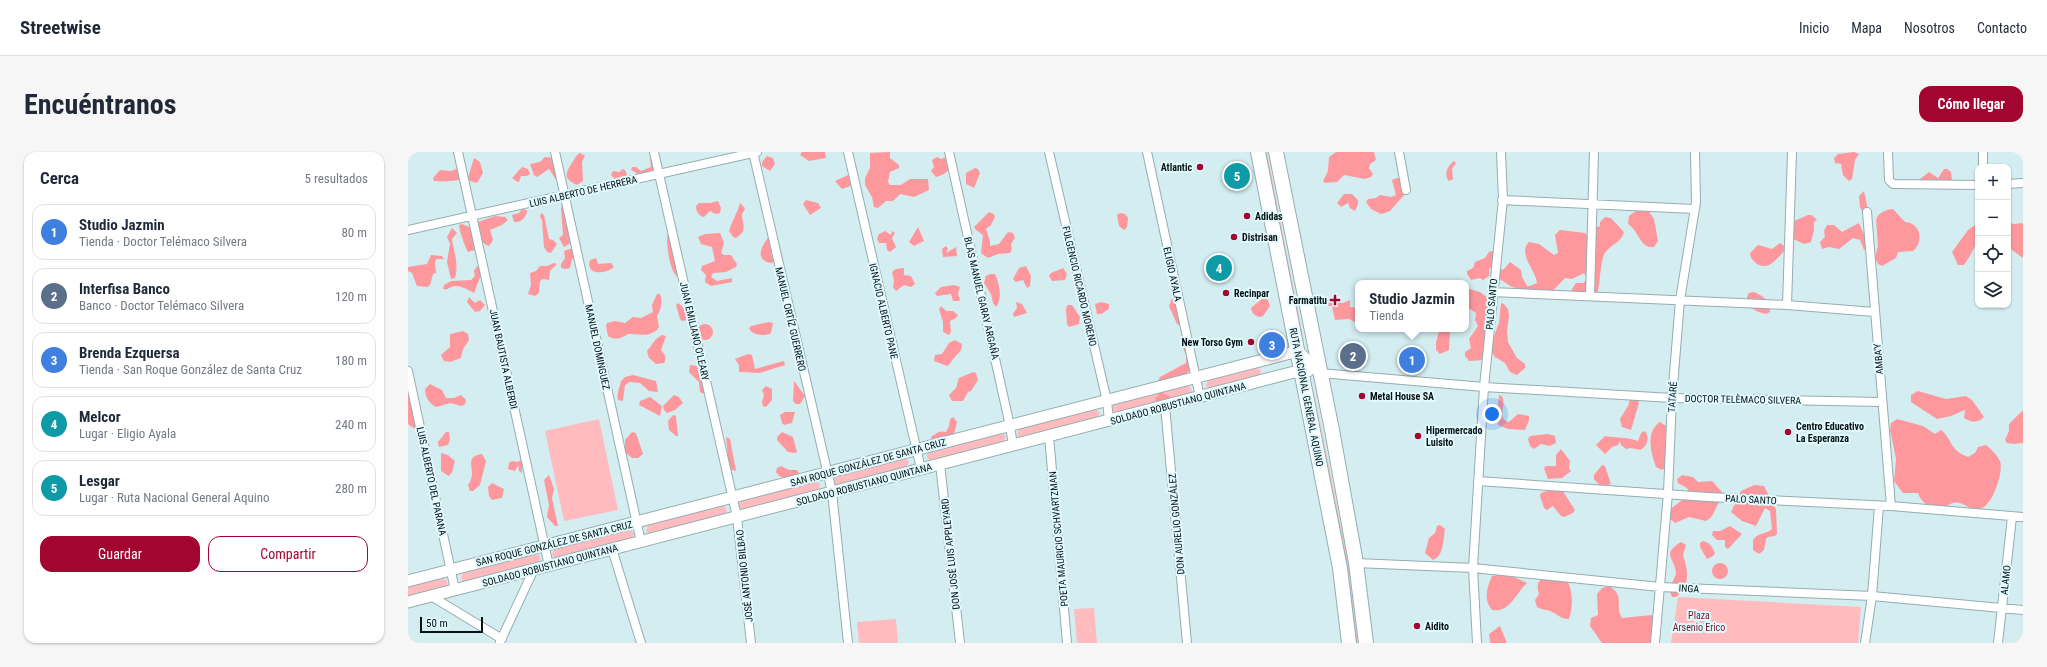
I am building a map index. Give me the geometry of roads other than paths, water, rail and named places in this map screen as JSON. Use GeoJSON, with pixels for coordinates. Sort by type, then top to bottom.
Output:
{"type":"FeatureCollection","features":[{"type":"Feature","properties":{"kind":"highway","name":"RUTA NACIONAL GENERAL AQUINO"},"geometry":{"type":"LineString","coordinates":[[1258,152],[1340,568],[1349,643]]}},
{"type":"Feature","properties":{"kind":"highway","name":"RUTA NACIONAL GENERAL AQUINO"},"geometry":{"type":"LineString","coordinates":[[1276,152],[1356,563],[1366,643]]}},
{"type":"Feature","properties":{"kind":"street","name":"JUAN BAUTISTA ALBERDI"},"geometry":{"type":"LineString","coordinates":[[458,152],[549,566]]}},
{"type":"Feature","properties":{"kind":"street","name":"MANUEL DOMINGUEZ"},"geometry":{"type":"LineString","coordinates":[[555,152],[641,542]]}},
{"type":"Feature","properties":{"kind":"street","name":"JUAN EMILIANO O'LEARY"},"geometry":{"type":"LineString","coordinates":[[654,152],[736,513]]}},
{"type":"Feature","properties":{"kind":"street","name":"LUIS ALBERTO DE HERRERA"},"geometry":{"type":"LineString","coordinates":[[408,230],[755,152]]}},
{"type":"Feature","properties":{"kind":"street","name":"MANUEL ORTÍZ GUERRERO"},"geometry":{"type":"LineString","coordinates":[[755,152],[831,489],[848,643]]}},
{"type":"Feature","properties":{"kind":"street","name":"IGNACIO ALBERTO PANE"},"geometry":{"type":"LineString","coordinates":[[848,152],[921,469]]}},
{"type":"Feature","properties":{"kind":"street","name":"BLAS MANUEL GARAY ARGAÑA"},"geometry":{"type":"LineString","coordinates":[[949,152],[1013,445]]}},
{"type":"Feature","properties":{"kind":"street","name":"FULGENCIO RICARDO MORENO"},"geometry":{"type":"LineString","coordinates":[[1049,152],[1107,401],[1109,420]]}},
{"type":"Feature","properties":{"kind":"street","name":"ELIGIO AYALA"},"geometry":{"type":"LineString","coordinates":[[1147,152],[1200,397]]}},
{"type":"Feature","properties":{"kind":"street"},"geometry":{"type":"LineString","coordinates":[[1399,152],[1406,190]]}},
{"type":"Feature","properties":{"kind":"street","name":"PALO SANTO"},"geometry":{"type":"LineString","coordinates":[[1477,643],[1473,568],[1484,386],[1502,200],[1501,152]]}},
{"type":"Feature","properties":{"kind":"street"},"geometry":{"type":"LineString","coordinates":[[1590,296],[1594,152]]}},
{"type":"Feature","properties":{"kind":"street","name":"TATARÉ"},"geometry":{"type":"LineString","coordinates":[[1655,643],[1668,494],[1672,398],[1680,300],[1694,210],[1695,152]]}},
{"type":"Feature","properties":{"kind":"street"},"geometry":{"type":"LineString","coordinates":[[1787,305],[1792,152]]}},
{"type":"Feature","properties":{"kind":"street"},"geometry":{"type":"LineString","coordinates":[[1888,152],[1889,180],[1893,184],[1975,185]]}},
{"type":"Feature","properties":{"kind":"street"},"geometry":{"type":"LineString","coordinates":[[1983,152],[1984,164]]}},
{"type":"Feature","properties":{"kind":"street"},"geometry":{"type":"LineString","coordinates":[[2011,184],[2023,183]]}},
{"type":"Feature","properties":{"kind":"street"},"geometry":{"type":"LineString","coordinates":[[1502,200],[1694,210]]}},
{"type":"Feature","properties":{"kind":"street","name":"AMBA'Y"},"geometry":{"type":"LineString","coordinates":[[1867,212],[1891,506]]}},
{"type":"Feature","properties":{"kind":"street"},"geometry":{"type":"LineString","coordinates":[[1492,292],[1787,305],[1874,312]]}},
{"type":"Feature","properties":{"kind":"street","name":"SAN ROQUE GONZÁLEZ DE SANTA CRUZ"},"geometry":{"type":"LineString","coordinates":[[408,581],[1298,351]]}},
{"type":"Feature","properties":{"kind":"street"},"geometry":{"type":"LineString","coordinates":[[1298,351],[1320,373]]}},
{"type":"Feature","properties":{"kind":"street","name":"SOLDADO ROBUSTIANO QUINTANA"},"geometry":{"type":"LineString","coordinates":[[408,602],[641,542],[736,513],[831,489],[921,469],[1302,370],[1320,373]]}},
{"type":"Feature","properties":{"kind":"street","name":"LUIS ALBERTO DEL PARANA"},"geometry":{"type":"LineString","coordinates":[[408,371],[455,590]]}},
{"type":"Feature","properties":{"kind":"street","name":"DOCTOR TELÈMACO SILVERA"},"geometry":{"type":"LineString","coordinates":[[1320,373],[1484,386],[1672,398],[1882,402]]}},
{"type":"Feature","properties":{"kind":"street","name":"DON AURELIO GONZÁLEZ"},"geometry":{"type":"LineString","coordinates":[[1165,406],[1187,643]]}},
{"type":"Feature","properties":{"kind":"street","name":"POETA MAURICIO SCHVARTZMAN"},"geometry":{"type":"LineString","coordinates":[[1049,436],[1067,643]]}},
{"type":"Feature","properties":{"kind":"street","name":"DON JOSÉ LUIS APPLEYARD"},"geometry":{"type":"LineString","coordinates":[[940,464],[960,643]]}},
{"type":"Feature","properties":{"kind":"street","name":"PALO SANTO"},"geometry":{"type":"LineString","coordinates":[[1478,481],[1668,494],[1891,506],[2023,518]]}},
{"type":"Feature","properties":{"kind":"street"},"geometry":{"type":"LineString","coordinates":[[1865,643],[1872,596],[1879,506]]}},
{"type":"Feature","properties":{"kind":"street","name":"JOSÉ ANTONIO BILBAO"},"geometry":{"type":"LineString","coordinates":[[736,513],[751,643]]}},
{"type":"Feature","properties":{"kind":"street","name":"ALAMO"},"geometry":{"type":"LineString","coordinates":[[1998,643],[2012,517]]}},
{"type":"Feature","properties":{"kind":"street"},"geometry":{"type":"LineString","coordinates":[[612,549],[641,643]]}},
{"type":"Feature","properties":{"kind":"street","name":"INGA"},"geometry":{"type":"LineString","coordinates":[[1356,563],[1473,568],[1660,587],[1872,596],[2023,610]]}},
{"type":"Feature","properties":{"kind":"street"},"geometry":{"type":"LineString","coordinates":[[431,596],[501,642],[534,569]]}},
{"type":"Feature","properties":{"kind":"place","name":"Atlantic"},"geometry":{"type":"Point","coordinates":[1200,167]}},
{"type":"Feature","properties":{"kind":"place","name":"Lesgar"},"geometry":{"type":"Point","coordinates":[1237,176]}},
{"type":"Feature","properties":{"kind":"place","name":"Adidas"},"geometry":{"type":"Point","coordinates":[1247,216]}},
{"type":"Feature","properties":{"kind":"place","name":"Distrisan"},"geometry":{"type":"Point","coordinates":[1234,237]}},
{"type":"Feature","properties":{"kind":"place","name":"Melcor"},"geometry":{"type":"Point","coordinates":[1219,268]}},
{"type":"Feature","properties":{"kind":"place","name":"Recinpar"},"geometry":{"type":"Point","coordinates":[1226,293]}},
{"type":"Feature","properties":{"kind":"place","name":"Farmatitu"},"geometry":{"type":"Point","coordinates":[1335,300]}},
{"type":"Feature","properties":{"kind":"place","name":"New Torso Gym"},"geometry":{"type":"Point","coordinates":[1251,342]}},
{"type":"Feature","properties":{"kind":"place","name":"Brenda Ezquersa"},"geometry":{"type":"Point","coordinates":[1272,345]}},
{"type":"Feature","properties":{"kind":"place","name":"Interfisa Banco"},"geometry":{"type":"Point","coordinates":[1353,356]}},
{"type":"Feature","properties":{"kind":"place","name":"Studio Jazmin"},"geometry":{"type":"Point","coordinates":[1412,360]}},
{"type":"Feature","properties":{"kind":"place","name":"Metal House SA"},"geometry":{"type":"Point","coordinates":[1362,396]}},
{"type":"Feature","properties":{"kind":"place","name":"Centro Educativo La Esperanza"},"geometry":{"type":"Point","coordinates":[1788,432]}},
{"type":"Feature","properties":{"kind":"place","name":"Hipermercado Luisito"},"geometry":{"type":"Point","coordinates":[1418,436]}},
{"type":"Feature","properties":{"kind":"place","name":"Aidito"},"geometry":{"type":"Point","coordinates":[1417,626]}},
{"type":"Feature","properties":{"kind":"park label","name":"Plaza Arsenio Erico"},"geometry":{"type":"Point","coordinates":[1699,620]}}]}
